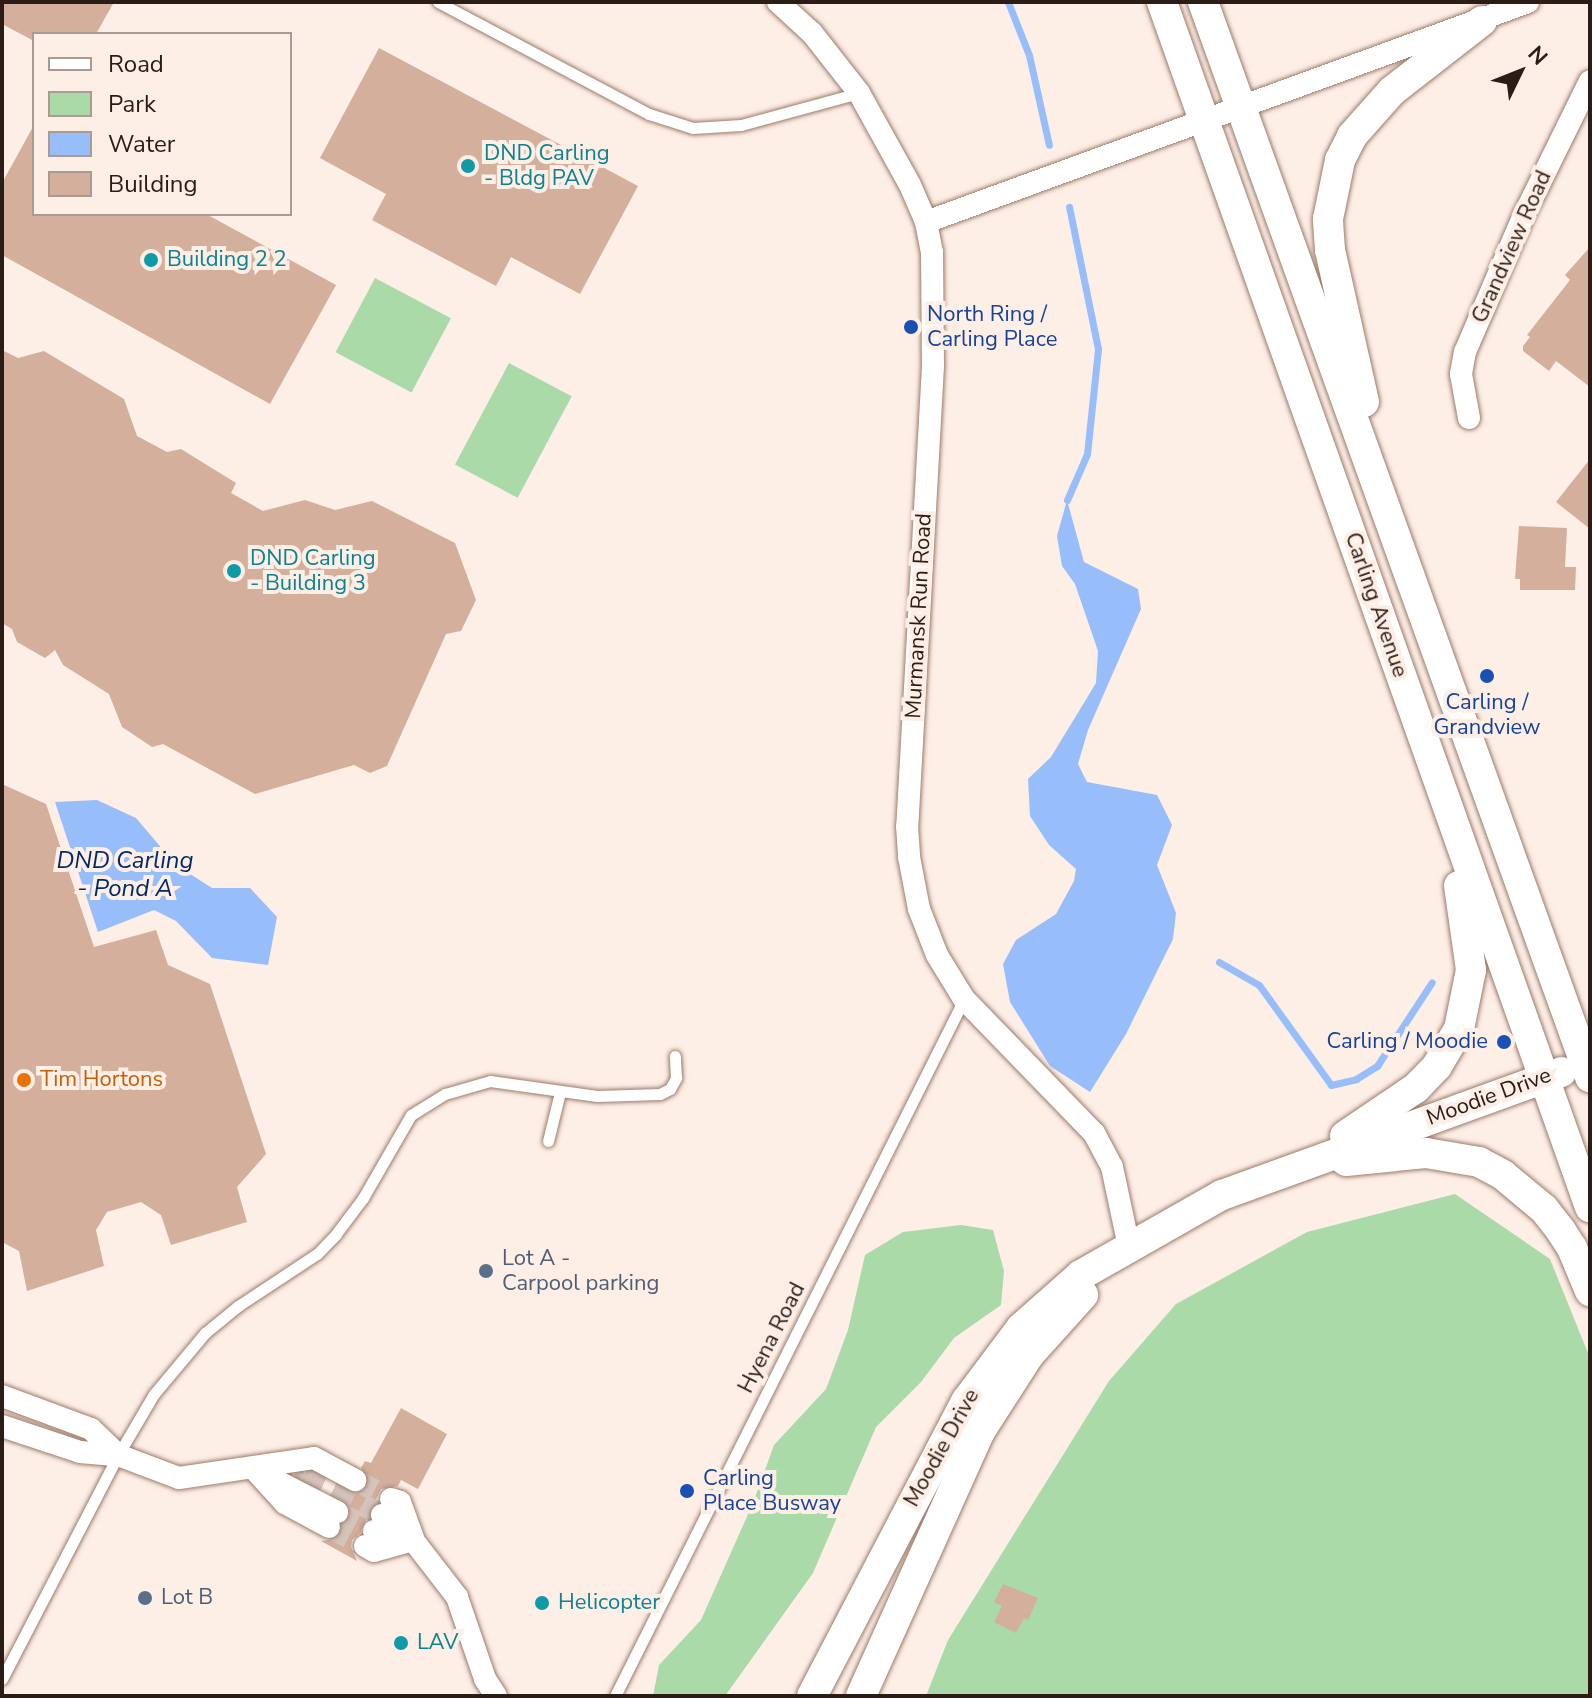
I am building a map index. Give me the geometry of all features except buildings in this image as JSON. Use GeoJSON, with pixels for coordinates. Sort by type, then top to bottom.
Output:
{"type":"FeatureCollection","features":[{"type":"Feature","properties":{"kind":"main road","name":"Carling Avenue"},"geometry":{"type":"LineString","coordinates":[[1162,2],[1590,1207]]}},
{"type":"Feature","properties":{"kind":"main road","name":"Carling Avenue"},"geometry":{"type":"LineString","coordinates":[[1203,2],[1588,1067]]}},
{"type":"Feature","properties":{"kind":"main road"},"geometry":{"type":"LineString","coordinates":[[1396,541],[1330,250],[1331,190],[1340,160],[1369,114],[1412,72],[1482,21]]}},
{"type":"Feature","properties":{"kind":"main road"},"geometry":{"type":"LineString","coordinates":[[1296,1166],[1416,1088],[1437,1066],[1463,1018],[1471,970],[1467,927],[1429,754]]}},
{"type":"Feature","properties":{"kind":"main road","name":"Moodie Drive"},"geometry":{"type":"LineString","coordinates":[[812,1696],[949,1431],[994,1361],[1048,1302],[1081,1275],[1222,1195],[1544,1077],[1588,1067]]}},
{"type":"Feature","properties":{"kind":"main road"},"geometry":{"type":"LineString","coordinates":[[1296,1166],[1426,1153],[1479,1162],[1503,1175],[1544,1209],[1572,1248],[1590,1291]]}},
{"type":"Feature","properties":{"kind":"main road","name":"Moodie Drive"},"geometry":{"type":"LineString","coordinates":[[861,1696],[951,1488],[1005,1389],[1039,1343],[1129,1247]]}},
{"type":"Feature","properties":{"kind":"street","name":"Murmansk Run Road"},"geometry":{"type":"LineString","coordinates":[[778,2],[812,33],[859,93],[926,222],[932,262],[933,366],[909,857],[928,936],[964,999],[1094,1133],[1112,1167],[1129,1247]]}},
{"type":"Feature","properties":{"kind":"street"},"geometry":{"type":"LineString","coordinates":[[926,222],[1170,131],[1243,109],[1528,2]]}},
{"type":"Feature","properties":{"kind":"street","name":"Grandview Road"},"geometry":{"type":"LineString","coordinates":[[1469,418],[1461,374],[1465,352],[1524,215],[1590,81]]}},
{"type":"Feature","properties":{"kind":"street"},"geometry":{"type":"LineString","coordinates":[[2,1396],[91,1429],[118,1455]]}},
{"type":"Feature","properties":{"kind":"street"},"geometry":{"type":"LineString","coordinates":[[2,1426],[80,1452],[118,1455],[179,1478],[255,1470],[314,1458],[355,1480]]}},
{"type":"Feature","properties":{"kind":"street"},"geometry":{"type":"LineString","coordinates":[[255,1470],[333,1520]]}},
{"type":"Feature","properties":{"kind":"street"},"geometry":{"type":"LineString","coordinates":[[413,1540],[378,1523],[400,1502],[413,1540],[457,1597],[485,1679],[496,1696]]}},
{"type":"Feature","properties":{"kind":"lane"},"geometry":{"type":"LineString","coordinates":[[438,2],[649,114],[693,128],[741,125],[859,93]]}},
{"type":"Feature","properties":{"kind":"lane","name":"Hyena Road"},"geometry":{"type":"LineString","coordinates":[[615,1696],[964,999]]}},
{"type":"Feature","properties":{"kind":"lane"},"geometry":{"type":"LineString","coordinates":[[2,1679],[118,1455],[154,1394],[205,1333],[238,1306],[317,1254],[349,1219],[411,1115],[445,1094],[490,1081],[597,1096],[660,1094],[670,1089],[676,1078],[675,1056]]}},
{"type":"Feature","properties":{"kind":"lane"},"geometry":{"type":"LineString","coordinates":[[548,1141],[560,1092]]}},
{"type":"Feature","properties":{"kind":"green space"},"geometry":{"type":"Polygon","coordinates":[[[375,278],[451,318],[411,393],[336,352],[375,278]]]}},
{"type":"Feature","properties":{"kind":"green space"},"geometry":{"type":"Polygon","coordinates":[[[509,363],[572,396],[518,498],[455,465],[509,363]]]}},
{"type":"Feature","properties":{"kind":"green space"},"geometry":{"type":"Polygon","coordinates":[[[1455,1194],[1550,1259],[1590,1358],[1590,1696],[926,1696],[948,1640],[1109,1381],[1176,1304],[1307,1232],[1455,1194]]]}},
{"type":"Feature","properties":{"kind":"green space"},"geometry":{"type":"Polygon","coordinates":[[[961,1225],[993,1230],[1004,1271],[1001,1305],[954,1338],[921,1382],[876,1427],[813,1573],[725,1696],[653,1696],[659,1665],[701,1620],[753,1503],[774,1445],[826,1389],[848,1330],[865,1255],[903,1232],[961,1225]]]}},
{"type":"Feature","properties":{"kind":"water"},"geometry":{"type":"Polygon","coordinates":[[[1067,500],[1084,562],[1138,589],[1141,609],[1088,730],[1078,764],[1087,782],[1157,795],[1172,825],[1157,865],[1176,913],[1173,939],[1126,1034],[1090,1092],[1050,1066],[1010,1002],[1003,964],[1016,940],[1056,914],[1074,881],[1076,869],[1049,845],[1030,816],[1028,779],[1051,757],[1096,683],[1098,651],[1075,584],[1062,566],[1057,536],[1067,500]]]}},
{"type":"Feature","properties":{"kind":"water","name":"DND Carling - Pond A"},"geometry":{"type":"Polygon","coordinates":[[[97,800],[136,818],[176,865],[212,888],[250,888],[277,917],[268,965],[212,958],[176,921],[154,910],[98,932],[55,802],[97,800]]]}},
{"type":"Feature","properties":{"kind":"waterway"},"geometry":{"type":"LineString","coordinates":[[1008,2],[1029,55],[1049,145]]}},
{"type":"Feature","properties":{"kind":"waterway"},"geometry":{"type":"LineString","coordinates":[[1067,500],[1087,454],[1098,349],[1069,207]]}},
{"type":"Feature","properties":{"kind":"waterway"},"geometry":{"type":"LineString","coordinates":[[1219,962],[1259,985],[1331,1085],[1356,1079],[1377,1066],[1432,982]]}},
{"type":"Feature","properties":{"kind":"tunnel"},"geometry":{"type":"LineString","coordinates":[[262,1470],[304,1474],[382,1515]]}},
{"type":"Feature","properties":{"kind":"tunnel"},"geometry":{"type":"LineString","coordinates":[[355,1480],[391,1499]]}},
{"type":"Feature","properties":{"kind":"tunnel"},"geometry":{"type":"LineString","coordinates":[[337,1512],[374,1531]]}},
{"type":"Feature","properties":{"kind":"tunnel"},"geometry":{"type":"LineString","coordinates":[[329,1527],[365,1546]]}},
{"type":"Feature","properties":{"kind":"place","name":"DND Carling - Bldg PAV"},"geometry":{"type":"Point","coordinates":[468,166]}},
{"type":"Feature","properties":{"kind":"place","name":"Building 2 2"},"geometry":{"type":"Point","coordinates":[151,260]}},
{"type":"Feature","properties":{"kind":"place","name":"North Ring / Carling Place"},"geometry":{"type":"Point","coordinates":[911,327]}},
{"type":"Feature","properties":{"kind":"place","name":"DND Carling - Building 3"},"geometry":{"type":"Point","coordinates":[234,571]}},
{"type":"Feature","properties":{"kind":"place","name":"Carling / Grandview"},"geometry":{"type":"Point","coordinates":[1487,676]}},
{"type":"Feature","properties":{"kind":"place","name":"Carling / Moodie"},"geometry":{"type":"Point","coordinates":[1504,1042]}},
{"type":"Feature","properties":{"kind":"place","name":"Tim Hortons"},"geometry":{"type":"Point","coordinates":[24,1080]}},
{"type":"Feature","properties":{"kind":"place","name":"Lot A - Carpool parking"},"geometry":{"type":"Point","coordinates":[486,1271]}},
{"type":"Feature","properties":{"kind":"place","name":"Carling Place Busway"},"geometry":{"type":"Point","coordinates":[687,1491]}},
{"type":"Feature","properties":{"kind":"place","name":"Lot B"},"geometry":{"type":"Point","coordinates":[145,1598]}},
{"type":"Feature","properties":{"kind":"place","name":"Helicopter"},"geometry":{"type":"Point","coordinates":[542,1603]}},
{"type":"Feature","properties":{"kind":"place","name":"LAV"},"geometry":{"type":"Point","coordinates":[401,1643]}}]}
